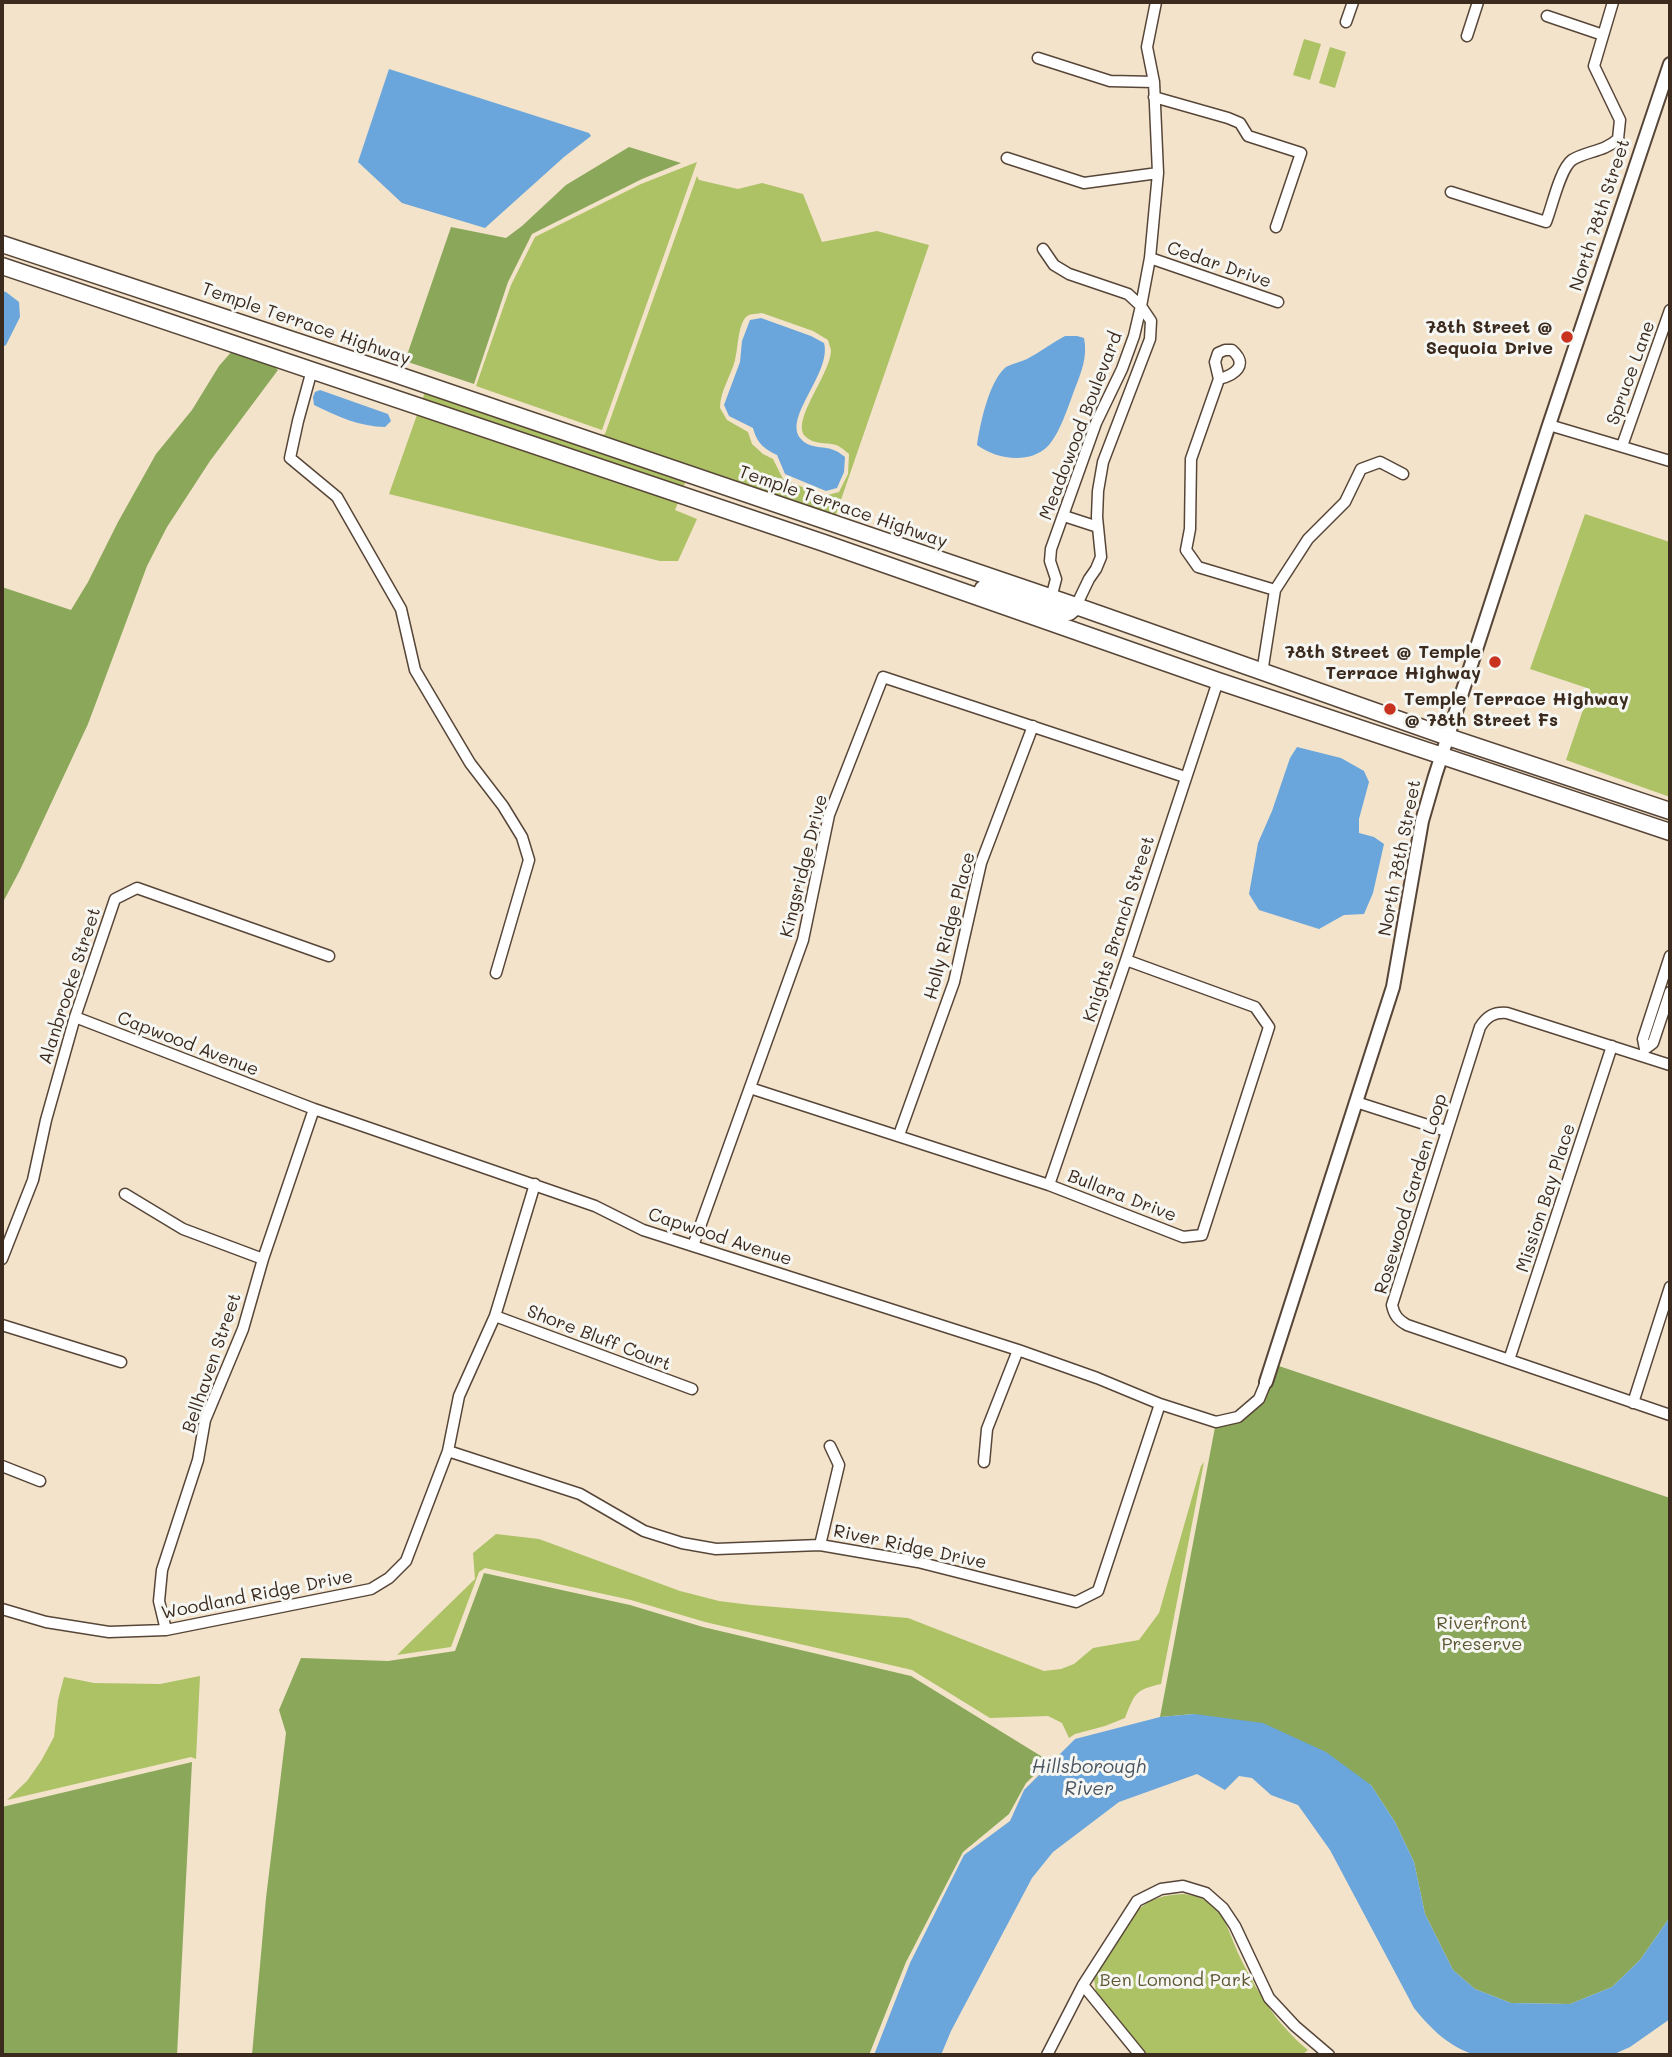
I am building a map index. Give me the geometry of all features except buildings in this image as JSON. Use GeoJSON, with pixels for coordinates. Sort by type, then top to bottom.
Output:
{"type":"FeatureCollection","features":[{"type":"Feature","properties":{"kind":"main road","name":"Temple Terrace Highway"},"geometry":{"type":"LineString","coordinates":[[2,244],[770,502],[1448,737],[1670,810]]}},
{"type":"Feature","properties":{"kind":"main road"},"geometry":{"type":"LineString","coordinates":[[2,266],[764,523],[1217,681],[1670,832]]}},
{"type":"Feature","properties":{"kind":"main road"},"geometry":{"type":"LineString","coordinates":[[415,405],[422,384]]}},
{"type":"Feature","properties":{"kind":"main road"},"geometry":{"type":"LineString","coordinates":[[764,523],[770,502]]}},
{"type":"Feature","properties":{"kind":"main road"},"geometry":{"type":"LineString","coordinates":[[953,588],[991,590],[1056,612],[1069,612],[1076,606]]}},
{"type":"Feature","properties":{"kind":"main road"},"geometry":{"type":"LineString","coordinates":[[1217,681],[1224,660]]}},
{"type":"Feature","properties":{"kind":"street","name":"Meadowood Boulevard"},"geometry":{"type":"LineString","coordinates":[[1051,598],[1056,579],[1050,561],[1051,549],[1096,423],[1122,369],[1134,336],[1150,258],[1158,173],[1154,82],[1147,47],[1156,2]]}},
{"type":"Feature","properties":{"kind":"street"},"geometry":{"type":"LineString","coordinates":[[1346,22],[1353,2]]}},
{"type":"Feature","properties":{"kind":"street"},"geometry":{"type":"LineString","coordinates":[[1467,36],[1478,2]]}},
{"type":"Feature","properties":{"kind":"street"},"geometry":{"type":"LineString","coordinates":[[1451,192],[1546,222],[1565,169],[1573,160],[1611,146],[1618,139],[1620,120],[1594,66],[1613,2]]}},
{"type":"Feature","properties":{"kind":"street"},"geometry":{"type":"LineString","coordinates":[[1547,16],[1603,35]]}},
{"type":"Feature","properties":{"kind":"street"},"geometry":{"type":"LineString","coordinates":[[1038,58],[1110,81],[1154,82]]}},
{"type":"Feature","properties":{"kind":"street","name":"North 78th Street"},"geometry":{"type":"LineString","coordinates":[[1266,1382],[1393,986],[1422,821],[1441,757],[1670,64]]}},
{"type":"Feature","properties":{"kind":"street"},"geometry":{"type":"LineString","coordinates":[[1154,97],[1228,118],[1240,123],[1248,136],[1301,153],[1276,227]]}},
{"type":"Feature","properties":{"kind":"street"},"geometry":{"type":"LineString","coordinates":[[1007,158],[1084,183],[1158,173]]}},
{"type":"Feature","properties":{"kind":"street"},"geometry":{"type":"LineString","coordinates":[[1043,248],[1054,265],[1069,274],[1128,294],[1141,306]]}},
{"type":"Feature","properties":{"kind":"street","name":"Cedar Drive"},"geometry":{"type":"LineString","coordinates":[[1150,258],[1278,302]]}},
{"type":"Feature","properties":{"kind":"street","name":"Meadowood Boulevard"},"geometry":{"type":"LineString","coordinates":[[1076,606],[1101,557],[1098,491],[1103,462],[1150,339],[1151,321],[1141,306]]}},
{"type":"Feature","properties":{"kind":"street","name":"Spruce Lane"},"geometry":{"type":"LineString","coordinates":[[1622,446],[1666,336],[1670,310]]}},
{"type":"Feature","properties":{"kind":"street"},"geometry":{"type":"LineString","coordinates":[[312,370],[290,458],[337,497],[401,609],[415,670],[470,762],[522,837],[529,860],[496,973]]}},
{"type":"Feature","properties":{"kind":"street"},"geometry":{"type":"LineString","coordinates":[[1219,379],[1191,459],[1190,529],[1186,550],[1198,567],[1275,590]]}},
{"type":"Feature","properties":{"kind":"street"},"geometry":{"type":"LineString","coordinates":[[1549,425],[1670,461]]}},
{"type":"Feature","properties":{"kind":"street"},"geometry":{"type":"LineString","coordinates":[[1262,673],[1275,590],[1308,538],[1345,502],[1361,469],[1380,462],[1403,474]]}},
{"type":"Feature","properties":{"kind":"street"},"geometry":{"type":"LineString","coordinates":[[1063,516],[1098,527]]}},
{"type":"Feature","properties":{"kind":"street","name":"Kingsridge Drive"},"geometry":{"type":"LineString","coordinates":[[693,1246],[803,940],[829,815],[883,677],[1185,777]]}},
{"type":"Feature","properties":{"kind":"street","name":"Knights Branch Street"},"geometry":{"type":"LineString","coordinates":[[1049,1185],[1217,681]]}},
{"type":"Feature","properties":{"kind":"street","name":"Holly Ridge Place"},"geometry":{"type":"LineString","coordinates":[[899,1135],[954,982],[981,863],[1033,726]]}},
{"type":"Feature","properties":{"kind":"street","name":"Alanbrooke Street"},"geometry":{"type":"LineString","coordinates":[[2,1259],[33,1180],[46,1120],[75,1017],[115,899],[137,888],[328,956]]}},
{"type":"Feature","properties":{"kind":"street"},"geometry":{"type":"LineString","coordinates":[[1644,1052],[1643,1039],[1667,974],[1670,956]]}},
{"type":"Feature","properties":{"kind":"street","name":"Bullara Drive"},"geometry":{"type":"LineString","coordinates":[[750,1088],[1049,1185],[1183,1237],[1202,1235],[1269,1027],[1255,1007],[1126,960]]}},
{"type":"Feature","properties":{"kind":"street"},"geometry":{"type":"LineString","coordinates":[[1644,1052],[1653,1043],[1670,992]]}},
{"type":"Feature","properties":{"kind":"street","name":"Rosewood Garden Loop"},"geometry":{"type":"LineString","coordinates":[[1612,1046],[1507,1013],[1499,1012],[1484,1020],[1392,1305],[1399,1321],[1407,1325],[1670,1415]]}},
{"type":"Feature","properties":{"kind":"street","name":"Capwood Avenue"},"geometry":{"type":"LineString","coordinates":[[75,1017],[314,1109],[595,1206],[643,1230],[1018,1350],[1160,1404],[1216,1422],[1238,1417],[1259,1399],[1266,1382]]}},
{"type":"Feature","properties":{"kind":"street"},"geometry":{"type":"LineString","coordinates":[[1612,1046],[1644,1052],[1670,1065]]}},
{"type":"Feature","properties":{"kind":"street","name":"Mission Bay Place"},"geometry":{"type":"LineString","coordinates":[[1509,1360],[1612,1046]]}},
{"type":"Feature","properties":{"kind":"street"},"geometry":{"type":"LineString","coordinates":[[1356,1102],[1446,1131]]}},
{"type":"Feature","properties":{"kind":"street","name":"Bellhaven Street"},"geometry":{"type":"LineString","coordinates":[[166,1630],[159,1601],[162,1570],[198,1460],[205,1420],[243,1329],[263,1259],[314,1109]]}},
{"type":"Feature","properties":{"kind":"street","name":"Woodland Ridge Drive"},"geometry":{"type":"LineString","coordinates":[[2,1609],[46,1622],[109,1632],[166,1630],[371,1589],[389,1578],[407,1561],[448,1451],[459,1396],[495,1316],[535,1184]]}},
{"type":"Feature","properties":{"kind":"street"},"geometry":{"type":"LineString","coordinates":[[125,1194],[183,1230],[263,1259]]}},
{"type":"Feature","properties":{"kind":"street"},"geometry":{"type":"LineString","coordinates":[[1633,1402],[1670,1287]]}},
{"type":"Feature","properties":{"kind":"street","name":"Shore Bluff Court"},"geometry":{"type":"LineString","coordinates":[[495,1316],[692,1390]]}},
{"type":"Feature","properties":{"kind":"street"},"geometry":{"type":"LineString","coordinates":[[2,1325],[121,1362]]}},
{"type":"Feature","properties":{"kind":"street"},"geometry":{"type":"LineString","coordinates":[[984,1462],[987,1429],[1018,1350]]}},
{"type":"Feature","properties":{"kind":"street","name":"River Ridge Drive"},"geometry":{"type":"LineString","coordinates":[[448,1451],[580,1494],[644,1531],[682,1543],[716,1549],[820,1545],[918,1562],[1076,1602],[1098,1591],[1160,1404]]}},
{"type":"Feature","properties":{"kind":"street"},"geometry":{"type":"LineString","coordinates":[[820,1545],[839,1465],[830,1446]]}},
{"type":"Feature","properties":{"kind":"street"},"geometry":{"type":"LineString","coordinates":[[2,1466],[40,1481]]}},
{"type":"Feature","properties":{"kind":"street"},"geometry":{"type":"LineString","coordinates":[[1047,2055],[1083,1985],[1137,1901],[1161,1889],[1183,1886],[1206,1893],[1223,1908],[1235,1926],[1269,1998],[1295,2026],[1329,2055]]}},
{"type":"Feature","properties":{"kind":"street"},"geometry":{"type":"LineString","coordinates":[[1083,1985],[1140,2055]]}},
{"type":"Feature","properties":{"kind":"green space"},"geometry":{"type":"Polygon","coordinates":[[[1304,39],[1321,44],[1310,80],[1293,75],[1304,39]]]}},
{"type":"Feature","properties":{"kind":"green space"},"geometry":{"type":"Polygon","coordinates":[[[1330,47],[1346,52],[1335,88],[1319,83],[1330,47]]]}},
{"type":"Feature","properties":{"kind":"green space"},"geometry":{"type":"Polygon","coordinates":[[[629,147],[681,163],[642,179],[532,234],[508,282],[474,384],[405,361],[451,227],[506,238],[566,185],[629,147]]]}},
{"type":"Feature","properties":{"kind":"green space"},"geometry":{"type":"Polygon","coordinates":[[[697,162],[602,430],[476,386],[511,285],[535,237],[641,184],[697,162]]]}},
{"type":"Feature","properties":{"kind":"green space"},"geometry":{"type":"Polygon","coordinates":[[[697,176],[699,180],[738,189],[762,183],[803,194],[822,242],[877,231],[929,245],[835,517],[421,377],[422,374],[600,435],[605,434],[697,176]],[[762,313],[746,317],[741,326],[735,360],[720,408],[727,420],[748,432],[752,444],[773,459],[783,479],[824,496],[839,492],[848,474],[849,454],[836,445],[812,441],[805,436],[802,429],[807,408],[825,371],[831,350],[828,340],[813,331],[762,313]]]}},
{"type":"Feature","properties":{"kind":"green space"},"geometry":{"type":"Polygon","coordinates":[[[233,350],[271,363],[278,370],[210,461],[167,527],[147,566],[88,724],[2,904],[2,587],[71,610],[156,454],[192,410],[219,366],[233,350]]]}},
{"type":"Feature","properties":{"kind":"green space"},"geometry":{"type":"Polygon","coordinates":[[[425,391],[686,480],[683,489],[422,401],[425,391]]]}},
{"type":"Feature","properties":{"kind":"green space"},"geometry":{"type":"Polygon","coordinates":[[[418,412],[679,500],[675,510],[697,519],[678,561],[660,561],[389,494],[418,412]]]}},
{"type":"Feature","properties":{"kind":"green space"},"geometry":{"type":"Polygon","coordinates":[[[1585,514],[1670,542],[1670,797],[1566,760],[1590,689],[1530,669],[1585,514]]]}},
{"type":"Feature","properties":{"kind":"green space","name":"Riverfront Preserve"},"geometry":{"type":"Polygon","coordinates":[[[1273,1364],[1670,1498],[1670,1917],[1640,1960],[1612,1987],[1570,2004],[1511,2003],[1475,1989],[1453,1970],[1425,1914],[1414,1862],[1395,1822],[1371,1785],[1194,1714],[1160,1717],[1216,1422],[1238,1417],[1259,1399],[1273,1364]]]}},
{"type":"Feature","properties":{"kind":"green space"},"geometry":{"type":"Polygon","coordinates":[[[1204,1462],[1161,1684],[1137,1694],[1125,1718],[1069,1738],[1062,1723],[1048,1716],[990,1718],[912,1670],[705,1622],[631,1600],[485,1568],[479,1572],[451,1647],[397,1655],[475,1579],[473,1553],[496,1534],[539,1539],[680,1591],[719,1601],[908,1618],[1044,1671],[1061,1669],[1074,1664],[1093,1648],[1139,1640],[1159,1613],[1204,1462]]]}},
{"type":"Feature","properties":{"kind":"green space"},"geometry":{"type":"Polygon","coordinates":[[[484,1573],[630,1605],[703,1627],[911,1676],[1049,1761],[1026,1783],[1009,1814],[963,1852],[906,1962],[869,2055],[252,2055],[266,1898],[286,1733],[279,1710],[301,1658],[388,1661],[455,1651],[484,1573]]]}},
{"type":"Feature","properties":{"kind":"green space"},"geometry":{"type":"Polygon","coordinates":[[[200,1676],[196,1759],[191,1757],[7,1800],[27,1781],[54,1737],[58,1700],[64,1677],[94,1683],[160,1684],[200,1676]]]}},
{"type":"Feature","properties":{"kind":"green space"},"geometry":{"type":"Polygon","coordinates":[[[192,1762],[177,2055],[2,2055],[2,1807],[192,1762]]]}},
{"type":"Feature","properties":{"kind":"green space","name":"Ben Lomond Park"},"geometry":{"type":"Polygon","coordinates":[[[1183,1894],[1202,1899],[1218,1910],[1260,1993],[1286,2029],[1308,2050],[1302,2055],[1148,2055],[1096,1993],[1094,1978],[1138,1910],[1159,1898],[1183,1894]]]}},
{"type":"Feature","properties":{"kind":"water"},"geometry":{"type":"Polygon","coordinates":[[[389,69],[589,133],[591,136],[485,228],[402,203],[358,162],[389,69]]]}},
{"type":"Feature","properties":{"kind":"water"},"geometry":{"type":"Polygon","coordinates":[[[2,291],[19,302],[20,317],[6,345],[2,347],[2,291]]]}},
{"type":"Feature","properties":{"kind":"water"},"geometry":{"type":"Polygon","coordinates":[[[761,318],[824,343],[825,355],[821,368],[802,407],[797,430],[805,442],[832,449],[845,457],[844,472],[837,488],[826,491],[785,474],[777,455],[761,445],[753,428],[729,416],[724,405],[740,362],[742,341],[750,320],[761,318]]]}},
{"type":"Feature","properties":{"kind":"water"},"geometry":{"type":"Polygon","coordinates":[[[1065,336],[1084,338],[1084,358],[1063,420],[1048,446],[1032,456],[1013,458],[993,454],[977,445],[986,403],[1000,374],[1006,367],[1027,359],[1065,336]]]}},
{"type":"Feature","properties":{"kind":"water"},"geometry":{"type":"Polygon","coordinates":[[[320,390],[388,414],[391,421],[385,427],[376,427],[331,413],[314,405],[315,392],[320,390]]]}},
{"type":"Feature","properties":{"kind":"water"},"geometry":{"type":"Polygon","coordinates":[[[1297,747],[1341,758],[1364,771],[1369,782],[1359,819],[1359,833],[1374,837],[1384,844],[1373,893],[1364,914],[1344,915],[1319,929],[1259,910],[1249,894],[1258,843],[1290,758],[1297,747]]]}},
{"type":"Feature","properties":{"kind":"water","name":"Hillsborough River"},"geometry":{"type":"Polygon","coordinates":[[[1194,1714],[1263,1723],[1326,1752],[1371,1785],[1395,1822],[1414,1862],[1425,1914],[1453,1970],[1475,1989],[1511,2003],[1570,2004],[1612,1987],[1640,1960],[1670,1917],[1670,2019],[1630,2047],[1612,2055],[1476,2055],[1458,2048],[1434,2030],[1414,2008],[1330,1850],[1298,1805],[1271,1795],[1252,1778],[1239,1776],[1225,1790],[1197,1774],[1119,1802],[1053,1852],[1032,1878],[941,2055],[874,2055],[910,1963],[964,1855],[1010,1821],[1024,1790],[1075,1739],[1160,1717],[1194,1714]]]}},
{"type":"Feature","properties":{"kind":"place","name":"78th Street @ Sequoia Drive"},"geometry":{"type":"Point","coordinates":[1567,337]}},
{"type":"Feature","properties":{"kind":"place","name":"78th Street @ Temple Terrace Highway"},"geometry":{"type":"Point","coordinates":[1495,662]}},
{"type":"Feature","properties":{"kind":"place","name":"Temple Terrace Highway @ 78th Street Fs"},"geometry":{"type":"Point","coordinates":[1390,709]}}]}
